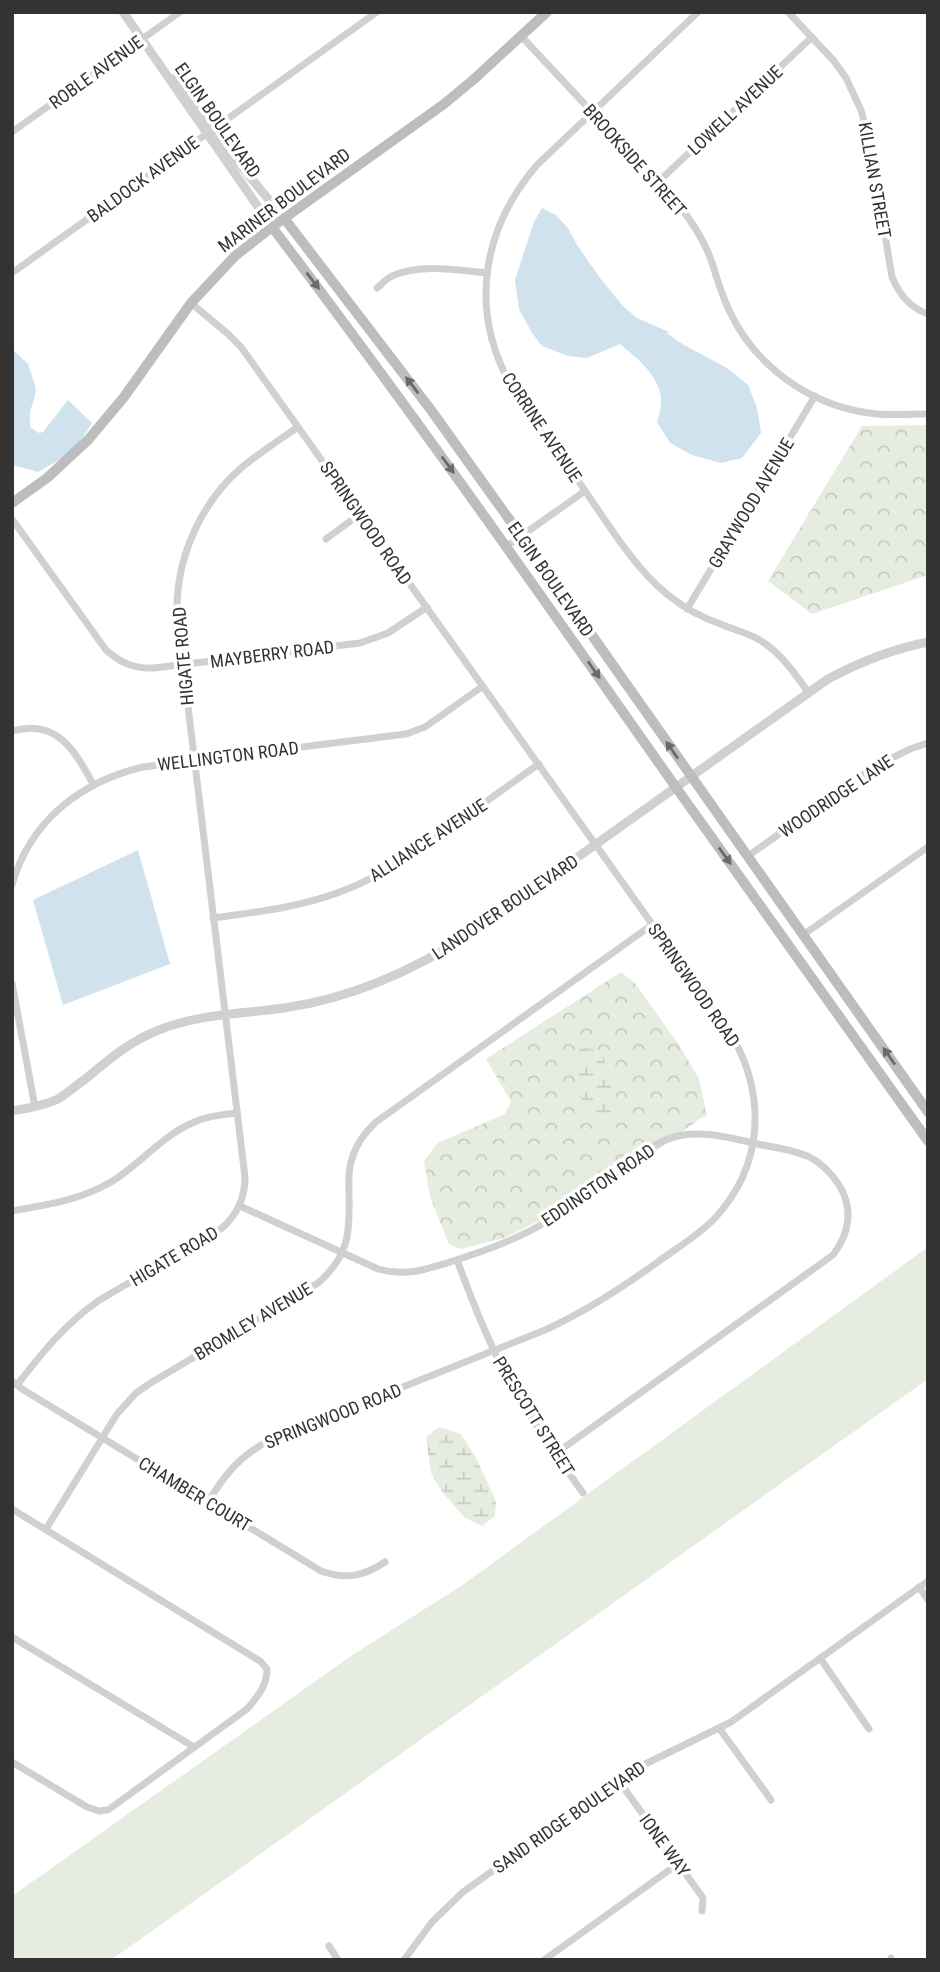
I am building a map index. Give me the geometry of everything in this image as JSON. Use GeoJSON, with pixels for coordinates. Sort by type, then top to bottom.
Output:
{"type":"FeatureCollection","features":[{"type":"Feature","properties":{"kind":"main road","name":"MARINER BOULEVARD"},"geometry":{"type":"LineString","coordinates":[[12,503],[47,478],[89,440],[191,303],[235,256],[444,104],[547,12]]}},
{"type":"Feature","properties":{"kind":"main road","name":"ELGIN BOULEVARD"},"geometry":{"type":"LineString","coordinates":[[284,218],[431,410],[928,1112]]}},
{"type":"Feature","properties":{"kind":"main road","name":"ELGIN BOULEVARD"},"geometry":{"type":"LineString","coordinates":[[272,227],[508,547],[928,1140]]}},
{"type":"Feature","properties":{"kind":"street","name":"ELGIN BOULEVARD"},"geometry":{"type":"LineString","coordinates":[[123,12],[209,131],[272,227]]}},
{"type":"Feature","properties":{"kind":"street","name":"ROBLE AVENUE"},"geometry":{"type":"LineString","coordinates":[[12,132],[180,12]]}},
{"type":"Feature","properties":{"kind":"street","name":"BALDOCK AVENUE"},"geometry":{"type":"LineString","coordinates":[[12,273],[377,12]]}},
{"type":"Feature","properties":{"kind":"street","name":"CORRINE AVENUE"},"geometry":{"type":"LineString","coordinates":[[698,12],[537,165],[514,194],[491,250],[487,273],[490,329],[502,368],[520,401],[640,567],[668,595],[687,608],[769,646],[808,692]]}},
{"type":"Feature","properties":{"kind":"street","name":"KILLIAN STREET"},"geometry":{"type":"LineString","coordinates":[[788,12],[834,61],[862,110],[892,277],[905,300],[928,314]]}},
{"type":"Feature","properties":{"kind":"street","name":"BROOKSIDE STREET"},"geometry":{"type":"LineString","coordinates":[[521,36],[679,205],[702,239],[730,313],[750,344],[775,371],[815,397],[841,407],[888,415],[928,414]]}},
{"type":"Feature","properties":{"kind":"street","name":"LOWELL AVENUE"},"geometry":{"type":"LineString","coordinates":[[658,182],[812,37]]}},
{"type":"Feature","properties":{"kind":"street","name":"ELGIN BOULEVARD"},"geometry":{"type":"LineString","coordinates":[[209,131],[284,218]]}},
{"type":"Feature","properties":{"kind":"street"},"geometry":{"type":"LineString","coordinates":[[377,288],[388,278],[420,270],[447,269],[487,273]]}},
{"type":"Feature","properties":{"kind":"street","name":"SPRINGWOOD ROAD"},"geometry":{"type":"LineString","coordinates":[[191,303],[241,347],[734,1039],[749,1072],[754,1097],[755,1125],[745,1172],[726,1205],[700,1232],[600,1302],[555,1326],[268,1441],[231,1468],[208,1502]]}},
{"type":"Feature","properties":{"kind":"street","name":"GRAYWOOD AVENUE"},"geometry":{"type":"LineString","coordinates":[[687,608],[815,397]]}},
{"type":"Feature","properties":{"kind":"street","name":"HIGATE ROAD"},"geometry":{"type":"LineString","coordinates":[[214,918],[178,620],[179,585],[187,549],[195,530],[226,483],[254,458],[298,427]]}},
{"type":"Feature","properties":{"kind":"street"},"geometry":{"type":"LineString","coordinates":[[508,547],[585,491]]}},
{"type":"Feature","properties":{"kind":"street"},"geometry":{"type":"LineString","coordinates":[[326,539],[360,514]]}},
{"type":"Feature","properties":{"kind":"street","name":"MAYBERRY ROAD"},"geometry":{"type":"LineString","coordinates":[[12,519],[106,650],[116,659],[133,667],[183,665],[360,643],[388,633],[427,607]]}},
{"type":"Feature","properties":{"kind":"street","name":"LANDOVER BOULEVARD"},"geometry":{"type":"LineString","coordinates":[[12,1111],[35,1107],[59,1098],[121,1050],[139,1039],[176,1024],[315,1002],[401,973],[458,942],[808,692],[850,667],[894,650],[928,642]]}},
{"type":"Feature","properties":{"kind":"street","name":"WELLINGTON ROAD"},"geometry":{"type":"LineString","coordinates":[[12,885],[22,859],[41,828],[69,800],[93,784],[143,767],[406,734],[425,727],[483,686]]}},
{"type":"Feature","properties":{"kind":"street"},"geometry":{"type":"LineString","coordinates":[[12,731],[31,728],[60,738],[75,752],[93,784]]}},
{"type":"Feature","properties":{"kind":"street","name":"WOODRIDGE LANE"},"geometry":{"type":"LineString","coordinates":[[748,856],[874,767],[892,756],[928,743]]}},
{"type":"Feature","properties":{"kind":"street","name":"ALLIANCE AVENUE"},"geometry":{"type":"LineString","coordinates":[[214,918],[299,905],[369,880],[416,852],[539,764]]}},
{"type":"Feature","properties":{"kind":"street"},"geometry":{"type":"LineString","coordinates":[[803,935],[928,847]]}},
{"type":"Feature","properties":{"kind":"street"},"geometry":{"type":"LineString","coordinates":[[214,918],[245,1177],[244,1196],[240,1206]]}},
{"type":"Feature","properties":{"kind":"street","name":"BROMLEY AVENUE"},"geometry":{"type":"LineString","coordinates":[[46,1529],[117,1414],[136,1393],[318,1283],[335,1266],[343,1253],[349,1231],[350,1164],[366,1131],[653,924]]}},
{"type":"Feature","properties":{"kind":"street"},"geometry":{"type":"LineString","coordinates":[[12,983],[35,1107]]}},
{"type":"Feature","properties":{"kind":"street"},"geometry":{"type":"LineString","coordinates":[[12,1211],[63,1202],[97,1189],[128,1170],[178,1130],[214,1116],[237,1113]]}},
{"type":"Feature","properties":{"kind":"street","name":"EDDINGTON ROAD"},"geometry":{"type":"LineString","coordinates":[[240,1206],[378,1269],[416,1272],[498,1246],[538,1226],[668,1139],[703,1134],[800,1152],[819,1161],[839,1186],[847,1205],[847,1226],[840,1245],[825,1261],[555,1454]]}},
{"type":"Feature","properties":{"kind":"street","name":"HIGATE ROAD"},"geometry":{"type":"LineString","coordinates":[[14,1383],[80,1314],[222,1228],[240,1206]]}},
{"type":"Feature","properties":{"kind":"street","name":"PRESCOTT STREET"},"geometry":{"type":"LineString","coordinates":[[457,1260],[494,1351],[529,1414],[583,1493]]}},
{"type":"Feature","properties":{"kind":"street","name":"CHAMBER COURT"},"geometry":{"type":"LineString","coordinates":[[14,1383],[321,1571],[332,1575],[353,1576],[363,1574],[385,1562]]}},
{"type":"Feature","properties":{"kind":"street"},"geometry":{"type":"LineString","coordinates":[[12,1509],[260,1661],[267,1669],[267,1680],[247,1709],[108,1810],[99,1811],[87,1807],[12,1762]]}},
{"type":"Feature","properties":{"kind":"street","name":"SAND RIDGE BOULEVARD"},"geometry":{"type":"LineString","coordinates":[[404,1960],[432,1922],[463,1892],[635,1769],[719,1728],[928,1581]]}},
{"type":"Feature","properties":{"kind":"street"},"geometry":{"type":"LineString","coordinates":[[919,1587],[928,1600]]}},
{"type":"Feature","properties":{"kind":"street"},"geometry":{"type":"LineString","coordinates":[[12,1637],[194,1747]]}},
{"type":"Feature","properties":{"kind":"street"},"geometry":{"type":"LineString","coordinates":[[820,1658],[869,1729]]}},
{"type":"Feature","properties":{"kind":"street"},"geometry":{"type":"LineString","coordinates":[[719,1728],[771,1800]]}},
{"type":"Feature","properties":{"kind":"street","name":"IONE WAY"},"geometry":{"type":"LineString","coordinates":[[619,1781],[703,1898],[702,1911]]}},
{"type":"Feature","properties":{"kind":"street"},"geometry":{"type":"LineString","coordinates":[[550,1958],[679,1863]]}},
{"type":"Feature","properties":{"kind":"street"},"geometry":{"type":"LineString","coordinates":[[329,1946],[338,1960]]}},
{"type":"Feature","properties":{"kind":"green space"},"geometry":{"type":"Polygon","coordinates":[[[928,425],[928,575],[812,614],[768,581],[862,426],[928,425]]]}},
{"type":"Feature","properties":{"kind":"green space"},"geometry":{"type":"Polygon","coordinates":[[[621,972],[635,983],[679,1045],[699,1079],[707,1116],[651,1155],[561,1210],[504,1238],[461,1249],[449,1244],[430,1197],[424,1161],[438,1143],[505,1114],[511,1102],[486,1059],[621,972]]]}},
{"type":"Feature","properties":{"kind":"green space"},"geometry":{"type":"Polygon","coordinates":[[[588,1047],[601,1051],[607,1068],[613,1093],[612,1119],[593,1117],[582,1102],[576,1049],[588,1047]]]}},
{"type":"Feature","properties":{"kind":"green space"},"geometry":{"type":"Polygon","coordinates":[[[928,1247],[928,1379],[111,1960],[12,1960],[12,1896],[354,1654],[461,1586],[928,1247]]]}},
{"type":"Feature","properties":{"kind":"green space"},"geometry":{"type":"Polygon","coordinates":[[[439,1427],[461,1434],[476,1458],[496,1501],[495,1516],[482,1526],[465,1518],[443,1493],[431,1473],[426,1437],[439,1427]]]}},
{"type":"Feature","properties":{"kind":"water"},"geometry":{"type":"Polygon","coordinates":[[[542,208],[556,215],[568,228],[600,278],[622,305],[637,318],[669,332],[666,333],[727,368],[748,385],[757,408],[761,433],[742,458],[721,463],[692,455],[670,443],[657,422],[661,402],[656,382],[646,368],[620,344],[587,358],[568,356],[542,346],[519,309],[515,280],[534,222],[542,208]]]}},
{"type":"Feature","properties":{"kind":"water"},"geometry":{"type":"Polygon","coordinates":[[[12,349],[28,364],[36,389],[30,411],[30,427],[39,433],[43,432],[68,400],[92,423],[69,452],[38,472],[12,465],[12,349]]]}},
{"type":"Feature","properties":{"kind":"water"},"geometry":{"type":"Polygon","coordinates":[[[138,850],[170,964],[63,1005],[33,900],[138,850]]]}}]}
